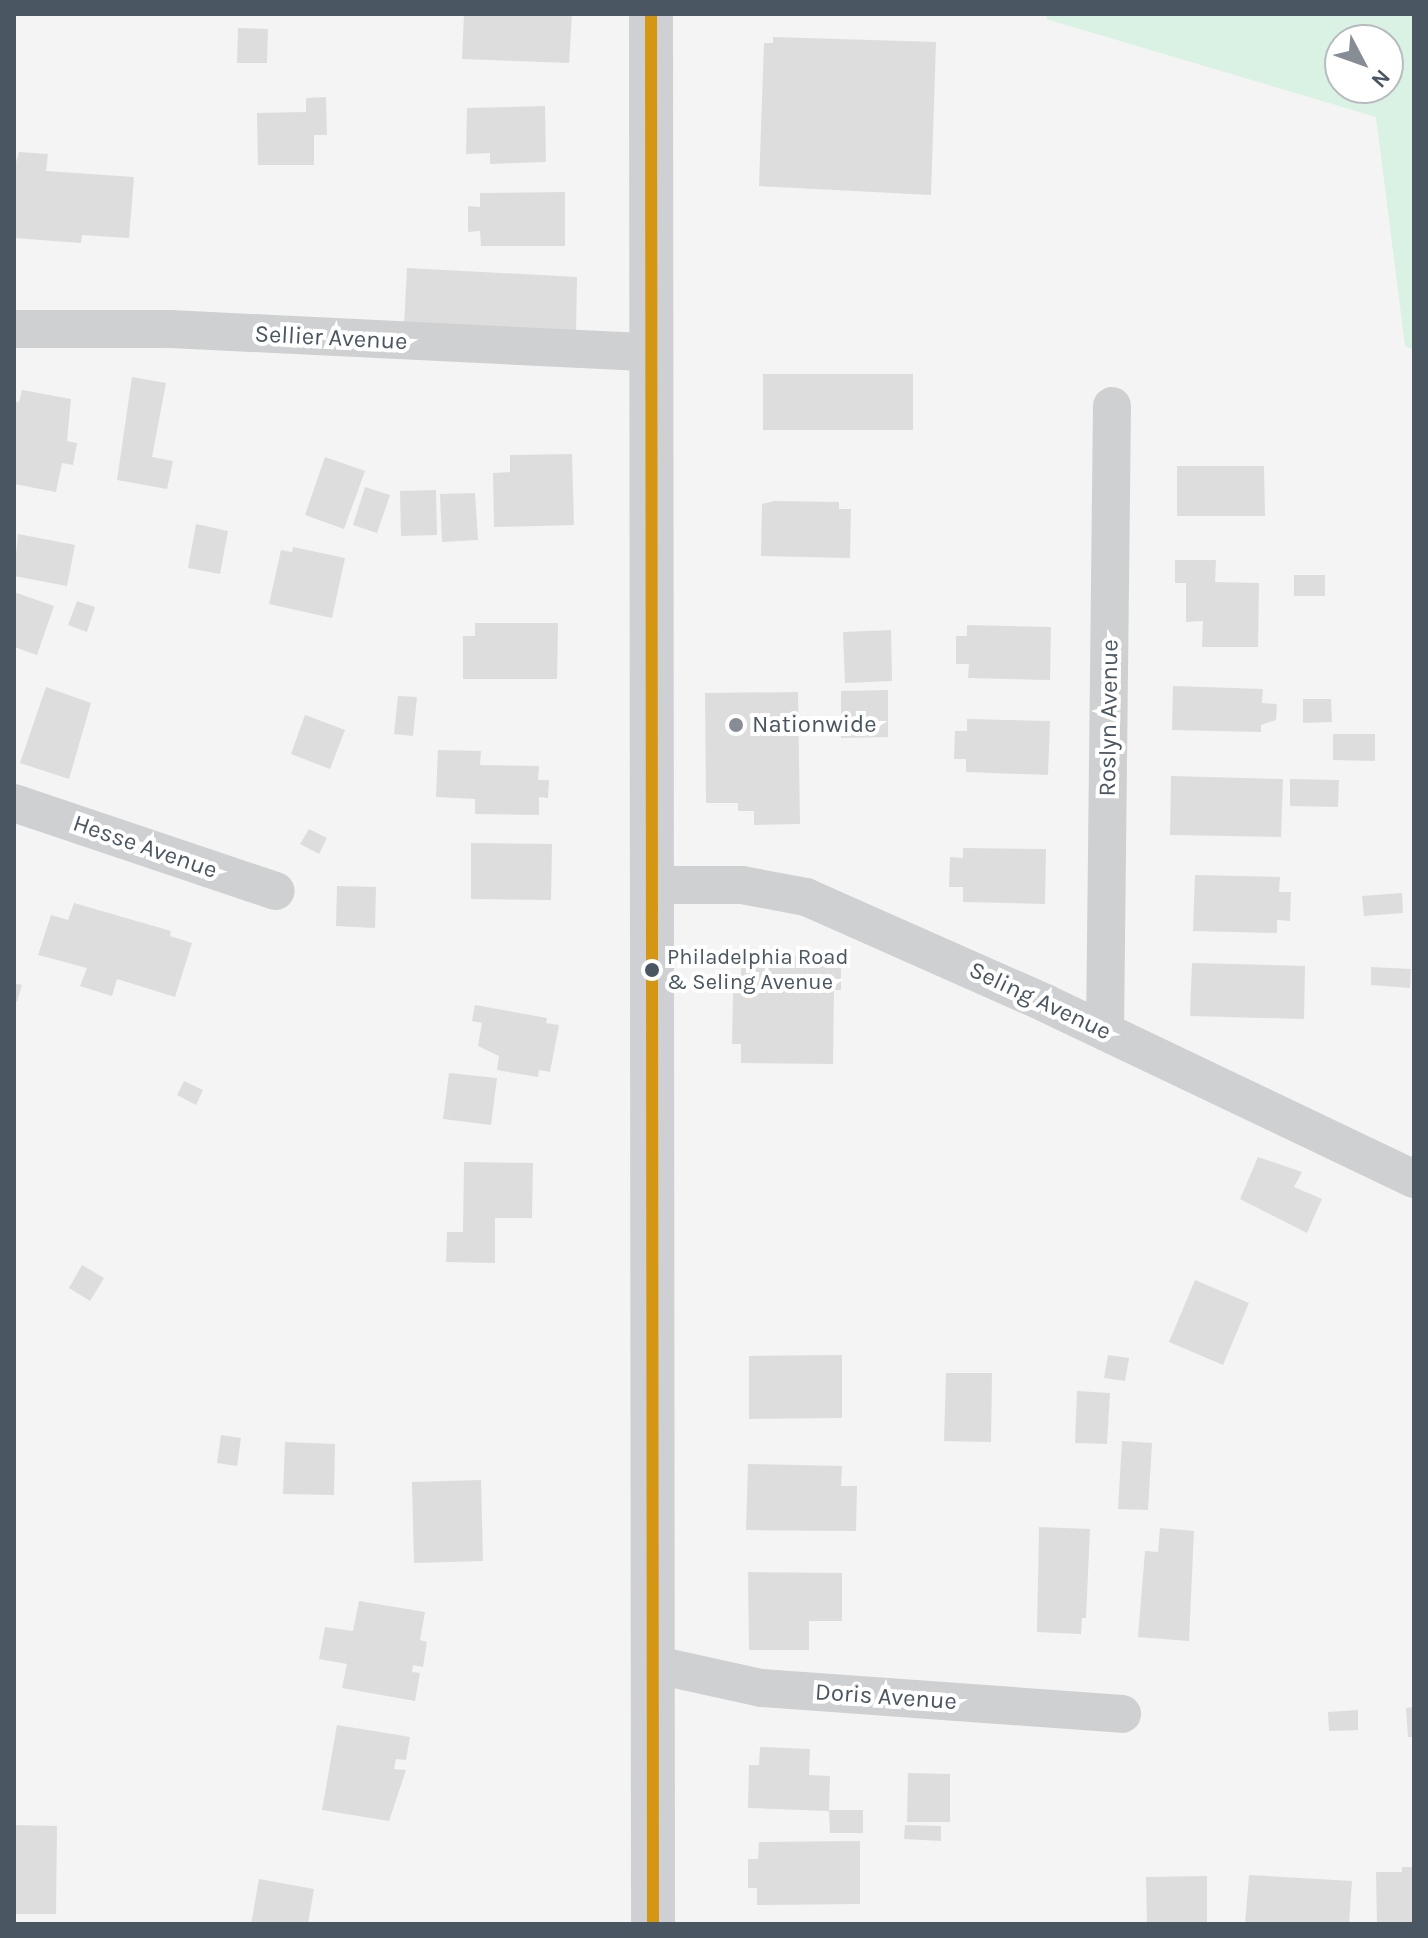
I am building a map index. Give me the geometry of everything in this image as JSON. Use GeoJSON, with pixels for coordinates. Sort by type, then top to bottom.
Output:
{"type":"FeatureCollection","features":[{"type":"Feature","properties":{"kind":"main road"},"geometry":{"type":"LineString","coordinates":[[651,14],[648,352],[653,1924]]}},
{"type":"Feature","properties":{"kind":"street","name":"Sellier Avenue"},"geometry":{"type":"LineString","coordinates":[[14,329],[171,329],[648,352]]}},
{"type":"Feature","properties":{"kind":"street","name":"Roslyn Avenue"},"geometry":{"type":"LineString","coordinates":[[1105,1031],[1112,406]]}},
{"type":"Feature","properties":{"kind":"street","name":"Hesse Avenue"},"geometry":{"type":"LineString","coordinates":[[14,803],[276,891]]}},
{"type":"Feature","properties":{"kind":"street","name":"Seling Avenue"},"geometry":{"type":"LineString","coordinates":[[649,885],[742,885],[806,897],[1105,1031],[1414,1179]]}},
{"type":"Feature","properties":{"kind":"street","name":"Doris Avenue"},"geometry":{"type":"LineString","coordinates":[[652,1664],[761,1688],[1122,1714]]}},
{"type":"Feature","properties":{"kind":"green space"},"geometry":{"type":"Polygon","coordinates":[[[1048,14],[1414,14],[1414,350],[1405,346],[1376,117],[1332,104],[1404,104],[1404,24],[1324,24],[1324,102],[1046,19],[1048,14]]]}},
{"type":"Feature","properties":{"kind":"building"},"geometry":{"type":"Polygon","coordinates":[[[464,14],[572,14],[569,63],[462,59],[464,14]]]}},
{"type":"Feature","properties":{"kind":"building"},"geometry":{"type":"Polygon","coordinates":[[[238,28],[268,29],[267,63],[237,63],[238,28]]]}},
{"type":"Feature","properties":{"kind":"building"},"geometry":{"type":"Polygon","coordinates":[[[773,37],[936,42],[931,195],[759,186],[764,43],[773,43],[773,37]]]}},
{"type":"Feature","properties":{"kind":"building"},"geometry":{"type":"Polygon","coordinates":[[[326,97],[327,135],[314,135],[314,165],[258,165],[257,113],[306,112],[306,98],[326,97]]]}},
{"type":"Feature","properties":{"kind":"building"},"geometry":{"type":"Polygon","coordinates":[[[545,106],[546,162],[490,164],[490,153],[466,154],[467,108],[545,106]]]}},
{"type":"Feature","properties":{"kind":"building"},"geometry":{"type":"Polygon","coordinates":[[[19,152],[48,154],[46,171],[134,177],[129,238],[82,235],[81,243],[14,238],[14,169],[19,152]]]}},
{"type":"Feature","properties":{"kind":"building"},"geometry":{"type":"Polygon","coordinates":[[[565,192],[565,246],[481,246],[480,231],[468,232],[468,206],[480,207],[480,193],[565,192]]]}},
{"type":"Feature","properties":{"kind":"building"},"geometry":{"type":"Polygon","coordinates":[[[407,268],[577,277],[576,336],[404,326],[407,268]]]}},
{"type":"Feature","properties":{"kind":"building"},"geometry":{"type":"Polygon","coordinates":[[[763,374],[913,374],[913,430],[763,430],[763,374]]]}},
{"type":"Feature","properties":{"kind":"building"},"geometry":{"type":"Polygon","coordinates":[[[132,377],[166,383],[152,457],[173,461],[167,489],[117,480],[132,377]]]}},
{"type":"Feature","properties":{"kind":"building"},"geometry":{"type":"Polygon","coordinates":[[[22,390],[71,399],[67,441],[77,443],[73,465],[62,463],[56,492],[14,484],[14,401],[19,402],[22,390]]]}},
{"type":"Feature","properties":{"kind":"building"},"geometry":{"type":"Polygon","coordinates":[[[572,454],[574,525],[494,527],[493,473],[510,472],[510,455],[572,454]]]}},
{"type":"Feature","properties":{"kind":"building"},"geometry":{"type":"Polygon","coordinates":[[[325,457],[365,471],[344,529],[305,515],[325,457]]]}},
{"type":"Feature","properties":{"kind":"building"},"geometry":{"type":"Polygon","coordinates":[[[1177,466],[1264,466],[1265,516],[1177,516],[1177,466]]]}},
{"type":"Feature","properties":{"kind":"building"},"geometry":{"type":"Polygon","coordinates":[[[365,487],[390,495],[377,533],[353,525],[365,487]]]}},
{"type":"Feature","properties":{"kind":"building"},"geometry":{"type":"Polygon","coordinates":[[[436,490],[437,535],[401,536],[400,491],[436,490]]]}},
{"type":"Feature","properties":{"kind":"building"},"geometry":{"type":"Polygon","coordinates":[[[475,493],[478,540],[442,542],[440,494],[475,493]]]}},
{"type":"Feature","properties":{"kind":"building"},"geometry":{"type":"Polygon","coordinates":[[[774,501],[839,502],[839,509],[851,509],[850,558],[761,556],[762,504],[774,501]]]}},
{"type":"Feature","properties":{"kind":"building"},"geometry":{"type":"Polygon","coordinates":[[[196,524],[228,531],[220,574],[188,568],[196,524]]]}},
{"type":"Feature","properties":{"kind":"building"},"geometry":{"type":"Polygon","coordinates":[[[18,534],[75,545],[67,586],[14,576],[18,534]]]}},
{"type":"Feature","properties":{"kind":"building"},"geometry":{"type":"Polygon","coordinates":[[[293,547],[345,558],[332,618],[269,604],[281,550],[292,552],[293,547]]]}},
{"type":"Feature","properties":{"kind":"building"},"geometry":{"type":"Polygon","coordinates":[[[1175,560],[1216,560],[1215,582],[1259,583],[1258,647],[1202,647],[1203,621],[1186,622],[1186,583],[1175,583],[1175,560]]]}},
{"type":"Feature","properties":{"kind":"building"},"geometry":{"type":"Polygon","coordinates":[[[1294,575],[1325,575],[1325,596],[1294,596],[1294,575]]]}},
{"type":"Feature","properties":{"kind":"building"},"geometry":{"type":"Polygon","coordinates":[[[14,592],[54,606],[37,655],[14,647],[14,592]]]}},
{"type":"Feature","properties":{"kind":"building"},"geometry":{"type":"Polygon","coordinates":[[[77,601],[95,607],[87,632],[68,625],[77,601]]]}},
{"type":"Feature","properties":{"kind":"building"},"geometry":{"type":"Polygon","coordinates":[[[475,623],[558,623],[557,679],[463,679],[463,636],[475,636],[475,623]]]}},
{"type":"Feature","properties":{"kind":"building"},"geometry":{"type":"Polygon","coordinates":[[[967,625],[1051,627],[1050,680],[968,678],[969,664],[956,664],[956,636],[967,636],[967,625]]]}},
{"type":"Feature","properties":{"kind":"building"},"geometry":{"type":"Polygon","coordinates":[[[891,630],[892,681],[845,683],[843,632],[891,630]]]}},
{"type":"Feature","properties":{"kind":"building"},"geometry":{"type":"Polygon","coordinates":[[[1173,686],[1263,689],[1262,703],[1277,704],[1276,720],[1261,725],[1261,732],[1172,730],[1173,686]]]}},
{"type":"Feature","properties":{"kind":"building"},"geometry":{"type":"Polygon","coordinates":[[[46,687],[91,703],[69,779],[20,763],[46,687]]]}},
{"type":"Feature","properties":{"kind":"building"},"geometry":{"type":"Polygon","coordinates":[[[888,690],[888,737],[841,738],[841,691],[888,690]]]}},
{"type":"Feature","properties":{"kind":"building"},"geometry":{"type":"Polygon","coordinates":[[[798,692],[800,824],[754,825],[754,811],[738,811],[738,803],[706,803],[705,693],[798,692]]]}},
{"type":"Feature","properties":{"kind":"building"},"geometry":{"type":"Polygon","coordinates":[[[398,696],[417,697],[413,736],[394,734],[398,696]]]}},
{"type":"Feature","properties":{"kind":"building"},"geometry":{"type":"Polygon","coordinates":[[[1303,699],[1331,699],[1332,722],[1303,723],[1303,699]]]}},
{"type":"Feature","properties":{"kind":"building"},"geometry":{"type":"Polygon","coordinates":[[[305,715],[345,730],[330,769],[291,754],[305,715]]]}},
{"type":"Feature","properties":{"kind":"building"},"geometry":{"type":"Polygon","coordinates":[[[967,719],[1050,721],[1048,775],[966,772],[966,759],[954,759],[955,731],[967,731],[967,719]]]}},
{"type":"Feature","properties":{"kind":"building"},"geometry":{"type":"Polygon","coordinates":[[[1333,734],[1375,734],[1375,761],[1333,760],[1333,734]]]}},
{"type":"Feature","properties":{"kind":"building"},"geometry":{"type":"Polygon","coordinates":[[[438,750],[481,751],[480,765],[539,766],[538,780],[549,780],[548,798],[539,797],[539,815],[475,814],[475,799],[436,797],[438,750]]]}},
{"type":"Feature","properties":{"kind":"building"},"geometry":{"type":"Polygon","coordinates":[[[1171,776],[1283,779],[1281,837],[1170,835],[1171,776]]]}},
{"type":"Feature","properties":{"kind":"building"},"geometry":{"type":"Polygon","coordinates":[[[1290,779],[1339,780],[1338,807],[1290,806],[1290,779]]]}},
{"type":"Feature","properties":{"kind":"building"},"geometry":{"type":"Polygon","coordinates":[[[309,829],[327,838],[319,854],[300,844],[309,829]]]}},
{"type":"Feature","properties":{"kind":"building"},"geometry":{"type":"Polygon","coordinates":[[[471,843],[552,844],[551,900],[471,899],[471,843]]]}},
{"type":"Feature","properties":{"kind":"building"},"geometry":{"type":"Polygon","coordinates":[[[963,848],[1046,849],[1045,904],[963,902],[963,887],[949,887],[950,857],[963,858],[963,848]]]}},
{"type":"Feature","properties":{"kind":"building"},"geometry":{"type":"Polygon","coordinates":[[[1195,875],[1280,877],[1279,892],[1291,892],[1290,921],[1277,920],[1277,933],[1193,931],[1195,875]]]}},
{"type":"Feature","properties":{"kind":"building"},"geometry":{"type":"Polygon","coordinates":[[[337,886],[376,887],[375,928],[336,926],[337,886]]]}},
{"type":"Feature","properties":{"kind":"building"},"geometry":{"type":"Polygon","coordinates":[[[1402,893],[1403,913],[1364,916],[1362,896],[1402,893]]]}},
{"type":"Feature","properties":{"kind":"building"},"geometry":{"type":"Polygon","coordinates":[[[74,903],[171,931],[170,936],[192,943],[175,997],[117,979],[112,996],[80,986],[87,968],[38,955],[51,915],[68,920],[74,903]]]}},
{"type":"Feature","properties":{"kind":"building"},"geometry":{"type":"Polygon","coordinates":[[[741,955],[841,956],[841,990],[834,990],[833,1064],[741,1063],[741,1044],[732,1044],[733,975],[741,974],[741,955]]]}},
{"type":"Feature","properties":{"kind":"building"},"geometry":{"type":"Polygon","coordinates":[[[1192,963],[1305,966],[1304,1019],[1190,1016],[1192,963]]]}},
{"type":"Feature","properties":{"kind":"building"},"geometry":{"type":"Polygon","coordinates":[[[1371,967],[1411,969],[1410,988],[1371,985],[1371,967]]]}},
{"type":"Feature","properties":{"kind":"building"},"geometry":{"type":"Polygon","coordinates":[[[14,983],[22,985],[17,1002],[14,1001],[14,983]]]}},
{"type":"Feature","properties":{"kind":"building"},"geometry":{"type":"Polygon","coordinates":[[[475,1005],[547,1018],[546,1023],[559,1025],[550,1072],[539,1070],[538,1077],[497,1070],[499,1056],[478,1046],[482,1023],[472,1021],[475,1005]]]}},
{"type":"Feature","properties":{"kind":"building"},"geometry":{"type":"Polygon","coordinates":[[[449,1073],[497,1078],[491,1125],[443,1119],[449,1073]]]}},
{"type":"Feature","properties":{"kind":"building"},"geometry":{"type":"Polygon","coordinates":[[[184,1081],[203,1090],[196,1105],[177,1095],[184,1081]]]}},
{"type":"Feature","properties":{"kind":"building"},"geometry":{"type":"Polygon","coordinates":[[[1258,1157],[1302,1172],[1294,1187],[1322,1199],[1307,1233],[1240,1199],[1258,1157]]]}},
{"type":"Feature","properties":{"kind":"building"},"geometry":{"type":"Polygon","coordinates":[[[464,1162],[533,1163],[532,1218],[495,1218],[495,1263],[446,1262],[447,1232],[463,1232],[464,1162]]]}},
{"type":"Feature","properties":{"kind":"building"},"geometry":{"type":"Polygon","coordinates":[[[82,1265],[104,1278],[90,1301],[69,1288],[82,1265]]]}},
{"type":"Feature","properties":{"kind":"building"},"geometry":{"type":"Polygon","coordinates":[[[1195,1280],[1249,1303],[1223,1365],[1169,1342],[1195,1280]]]}},
{"type":"Feature","properties":{"kind":"building"},"geometry":{"type":"Polygon","coordinates":[[[842,1355],[842,1418],[749,1419],[749,1356],[842,1355]]]}},
{"type":"Feature","properties":{"kind":"building"},"geometry":{"type":"Polygon","coordinates":[[[1108,1355],[1129,1358],[1125,1381],[1104,1378],[1108,1355]]]}},
{"type":"Feature","properties":{"kind":"building"},"geometry":{"type":"Polygon","coordinates":[[[946,1373],[992,1373],[991,1442],[944,1441],[946,1373]]]}},
{"type":"Feature","properties":{"kind":"building"},"geometry":{"type":"Polygon","coordinates":[[[1077,1391],[1110,1393],[1107,1444],[1075,1443],[1077,1391]]]}},
{"type":"Feature","properties":{"kind":"building"},"geometry":{"type":"Polygon","coordinates":[[[221,1435],[241,1438],[237,1466],[217,1463],[221,1435]]]}},
{"type":"Feature","properties":{"kind":"building"},"geometry":{"type":"Polygon","coordinates":[[[1122,1441],[1152,1443],[1148,1510],[1118,1509],[1122,1441]]]}},
{"type":"Feature","properties":{"kind":"building"},"geometry":{"type":"Polygon","coordinates":[[[285,1442],[335,1444],[334,1495],[283,1494],[285,1442]]]}},
{"type":"Feature","properties":{"kind":"building"},"geometry":{"type":"Polygon","coordinates":[[[748,1464],[842,1466],[841,1486],[857,1486],[856,1531],[746,1530],[748,1464]]]}},
{"type":"Feature","properties":{"kind":"building"},"geometry":{"type":"Polygon","coordinates":[[[481,1480],[483,1561],[414,1563],[412,1482],[481,1480]]]}},
{"type":"Feature","properties":{"kind":"building"},"geometry":{"type":"Polygon","coordinates":[[[1039,1527],[1090,1529],[1086,1618],[1082,1618],[1081,1634],[1037,1632],[1039,1527]]]}},
{"type":"Feature","properties":{"kind":"building"},"geometry":{"type":"Polygon","coordinates":[[[1160,1528],[1194,1531],[1189,1641],[1138,1637],[1145,1551],[1158,1552],[1160,1528]]]}},
{"type":"Feature","properties":{"kind":"building"},"geometry":{"type":"Polygon","coordinates":[[[748,1572],[842,1573],[842,1621],[809,1621],[809,1650],[749,1650],[748,1572]]]}},
{"type":"Feature","properties":{"kind":"building"},"geometry":{"type":"Polygon","coordinates":[[[359,1601],[425,1612],[420,1640],[427,1642],[423,1667],[413,1665],[412,1672],[420,1673],[415,1701],[342,1688],[347,1664],[319,1659],[325,1627],[353,1631],[359,1601]]]}},
{"type":"Feature","properties":{"kind":"building"},"geometry":{"type":"Polygon","coordinates":[[[1414,1707],[1414,1737],[1408,1737],[1406,1708],[1414,1707]]]}},
{"type":"Feature","properties":{"kind":"building"},"geometry":{"type":"Polygon","coordinates":[[[1358,1710],[1358,1730],[1329,1731],[1328,1712],[1358,1710]]]}},
{"type":"Feature","properties":{"kind":"building"},"geometry":{"type":"Polygon","coordinates":[[[337,1725],[410,1737],[406,1760],[396,1759],[394,1769],[406,1770],[389,1821],[322,1810],[337,1725]]]}},
{"type":"Feature","properties":{"kind":"building"},"geometry":{"type":"Polygon","coordinates":[[[760,1747],[810,1749],[809,1775],[830,1776],[829,1810],[863,1810],[863,1833],[830,1833],[829,1811],[748,1808],[749,1765],[759,1765],[760,1747]]]}},
{"type":"Feature","properties":{"kind":"building"},"geometry":{"type":"Polygon","coordinates":[[[908,1773],[950,1774],[950,1822],[907,1822],[908,1773]]]}},
{"type":"Feature","properties":{"kind":"building"},"geometry":{"type":"Polygon","coordinates":[[[14,1825],[57,1826],[56,1914],[14,1914],[14,1825]]]}},
{"type":"Feature","properties":{"kind":"building"},"geometry":{"type":"Polygon","coordinates":[[[905,1825],[941,1826],[941,1841],[904,1839],[905,1825]]]}},
{"type":"Feature","properties":{"kind":"building"},"geometry":{"type":"Polygon","coordinates":[[[860,1841],[860,1904],[757,1905],[757,1888],[748,1888],[748,1859],[758,1859],[759,1842],[860,1841]]]}},
{"type":"Feature","properties":{"kind":"building"},"geometry":{"type":"Polygon","coordinates":[[[1402,1867],[1414,1867],[1414,1924],[1377,1924],[1376,1872],[1402,1872],[1402,1867]]]}},
{"type":"Feature","properties":{"kind":"building"},"geometry":{"type":"Polygon","coordinates":[[[1249,1875],[1352,1881],[1349,1924],[1245,1924],[1249,1875]]]}},
{"type":"Feature","properties":{"kind":"building"},"geometry":{"type":"Polygon","coordinates":[[[1207,1876],[1207,1924],[1147,1924],[1146,1877],[1207,1876]]]}},
{"type":"Feature","properties":{"kind":"building"},"geometry":{"type":"Polygon","coordinates":[[[259,1879],[314,1889],[308,1924],[251,1924],[259,1879]]]}},
{"type":"Feature","properties":{"kind":"transit line"},"geometry":{"type":"LineString","coordinates":[[651,14],[653,1924]]}},
{"type":"Feature","properties":{"kind":"place","name":"Nationwide"},"geometry":{"type":"Point","coordinates":[736,725]}},
{"type":"Feature","properties":{"kind":"place","name":"Philadelphia Road & Seling Avenue"},"geometry":{"type":"Point","coordinates":[652,970]}}]}
